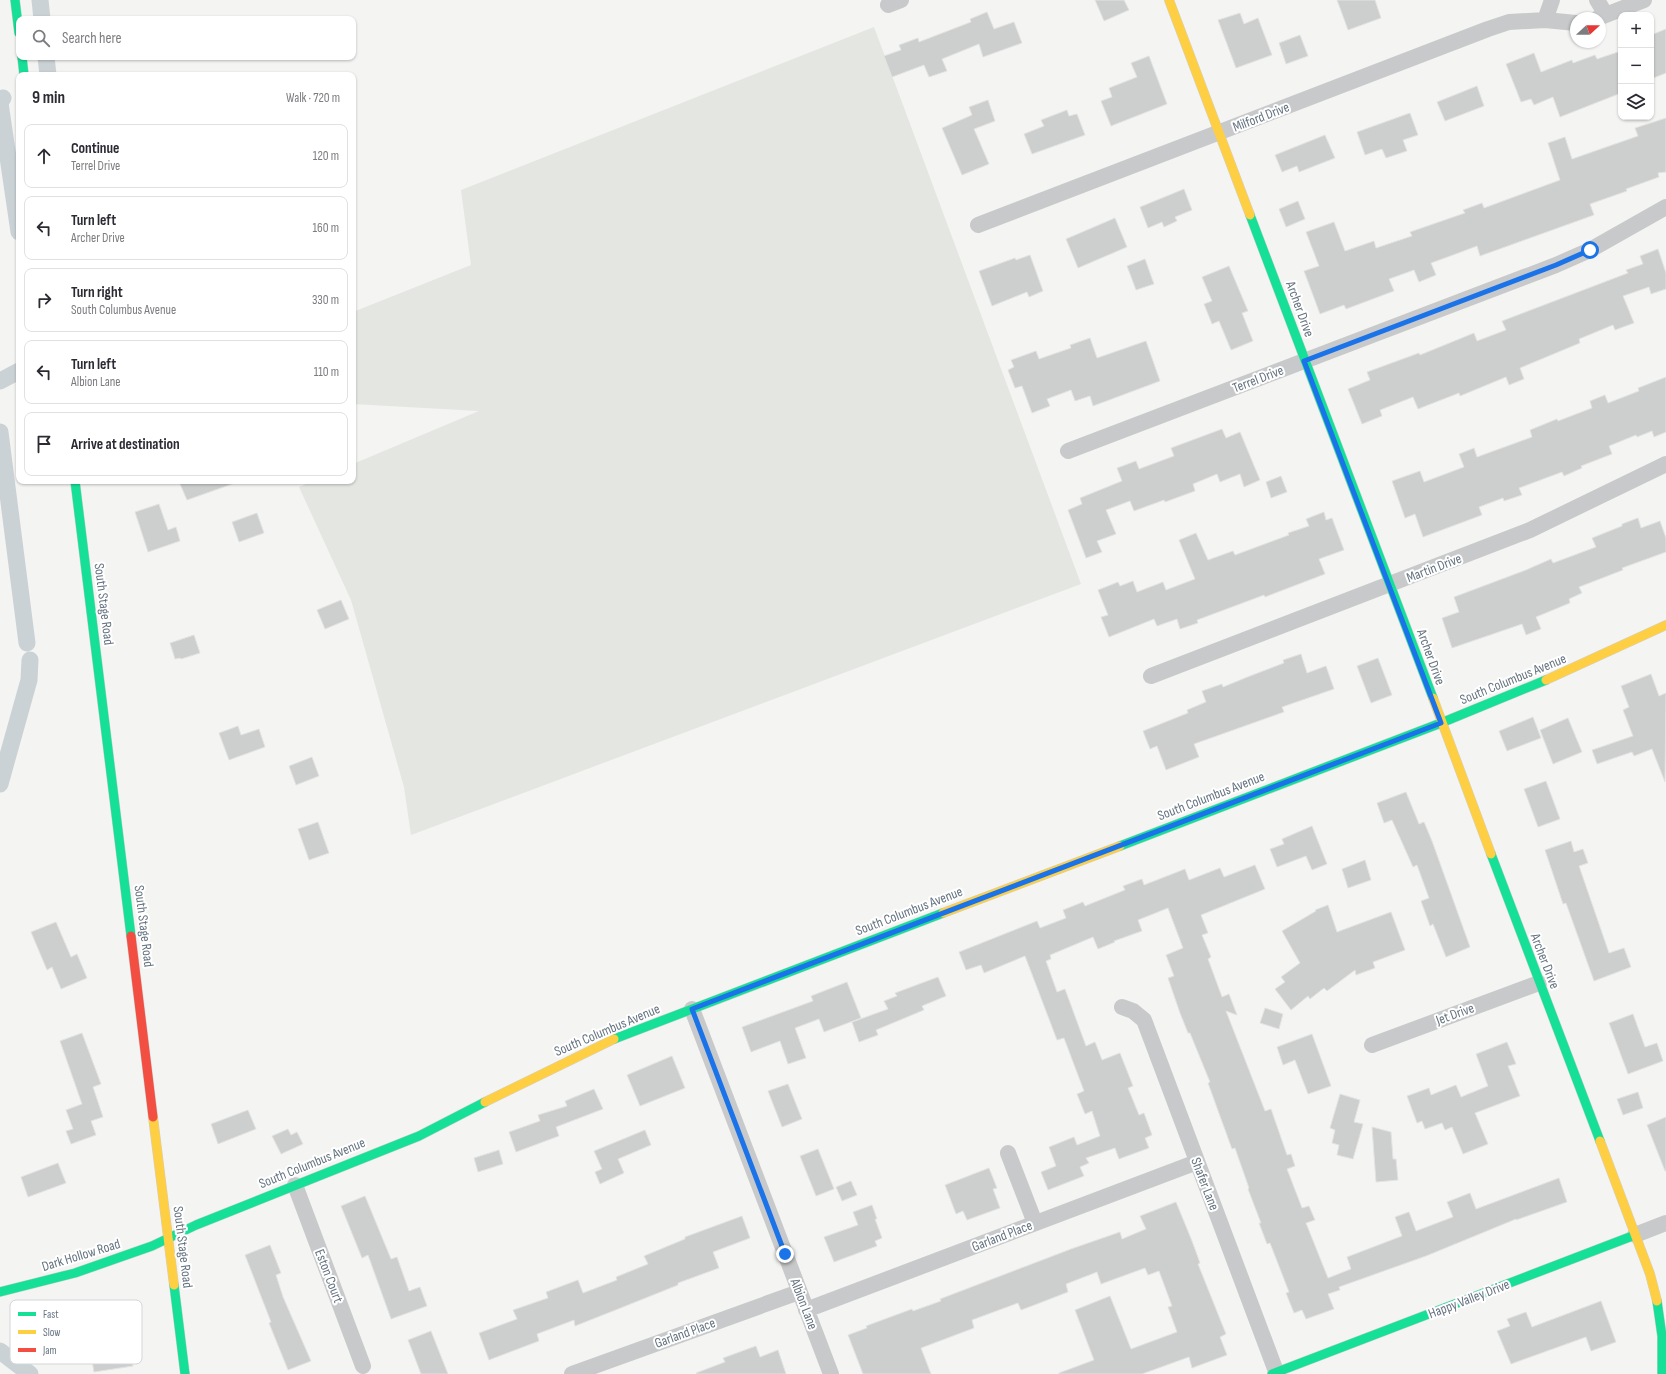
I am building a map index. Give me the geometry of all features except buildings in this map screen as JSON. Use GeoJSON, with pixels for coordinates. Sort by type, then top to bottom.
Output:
{"type":"FeatureCollection","features":[{"type":"Feature","properties":{"kind":"main road"},"geometry":{"type":"LineString","coordinates":[[15,0],[17,16]]}},
{"type":"Feature","properties":{"kind":"main road","name":"Archer Drive"},"geometry":{"type":"LineString","coordinates":[[1169,0],[1304,361],[1650,1274],[1657,1301],[1662,1331],[1662,1374]]}},
{"type":"Feature","properties":{"kind":"main road"},"geometry":{"type":"LineString","coordinates":[[22,60],[24,72]]}},
{"type":"Feature","properties":{"kind":"main road","name":"South Stage Road"},"geometry":{"type":"LineString","coordinates":[[74,484],[185,1374]]}},
{"type":"Feature","properties":{"kind":"main road","name":"South Columbus Avenue"},"geometry":{"type":"LineString","coordinates":[[168,1238],[196,1225],[420,1136],[617,1038],[1441,723],[1564,674],[1666,625]]}},
{"type":"Feature","properties":{"kind":"main road","name":"Happy Valley Drive"},"geometry":{"type":"LineString","coordinates":[[1275,1373],[1635,1235]]}},
{"type":"Feature","properties":{"kind":"main road","name":"Dark Hollow Road"},"geometry":{"type":"LineString","coordinates":[[0,1292],[114,1260],[152,1246],[168,1238]]}},
{"type":"Feature","properties":{"kind":"street"},"geometry":{"type":"LineString","coordinates":[[1545,20],[1552,0]]}},
{"type":"Feature","properties":{"kind":"street"},"geometry":{"type":"LineString","coordinates":[[1597,0],[1601,12]]}},
{"type":"Feature","properties":{"kind":"street"},"geometry":{"type":"LineString","coordinates":[[1606,14],[1644,0]]}},
{"type":"Feature","properties":{"kind":"street","name":"Milford Drive"},"geometry":{"type":"LineString","coordinates":[[978,225],[1488,29],[1509,22],[1545,20],[1570,22]]}},
{"type":"Feature","properties":{"kind":"street","name":"Terrel Drive"},"geometry":{"type":"LineString","coordinates":[[1068,451],[1556,265],[1590,250],[1666,207]]}},
{"type":"Feature","properties":{"kind":"street","name":"Martin Drive"},"geometry":{"type":"LineString","coordinates":[[1151,676],[1530,530],[1666,464]]}},
{"type":"Feature","properties":{"kind":"street","name":"Jet Drive"},"geometry":{"type":"LineString","coordinates":[[1372,1046],[1539,983]]}},
{"type":"Feature","properties":{"kind":"street","name":"Shafer Lane"},"geometry":{"type":"LineString","coordinates":[[1122,1007],[1133,1010],[1144,1020],[1275,1373]]}},
{"type":"Feature","properties":{"kind":"street","name":"Albion Lane"},"geometry":{"type":"LineString","coordinates":[[692,1009],[830,1374]]}},
{"type":"Feature","properties":{"kind":"street"},"geometry":{"type":"LineString","coordinates":[[1008,1153],[1036,1223]]}},
{"type":"Feature","properties":{"kind":"street","name":"Garland Place"},"geometry":{"type":"LineString","coordinates":[[806,1310],[1197,1162]]}},
{"type":"Feature","properties":{"kind":"street","name":"Eston Court"},"geometry":{"type":"LineString","coordinates":[[295,1185],[363,1366]]}},
{"type":"Feature","properties":{"kind":"street","name":"Happy Valley Drive"},"geometry":{"type":"LineString","coordinates":[[1635,1235],[1666,1223]]}},
{"type":"Feature","properties":{"kind":"street","name":"Garland Place"},"geometry":{"type":"LineString","coordinates":[[572,1374],[799,1292]]}},
{"type":"Feature","properties":{"kind":"shaded area"},"geometry":{"type":"Polygon","coordinates":[[[874,27],[1081,584],[411,835],[404,787],[351,600],[299,487],[306,484],[356,484],[356,463],[479,411],[356,404],[356,311],[471,265],[461,190],[874,27]]]}},
{"type":"Feature","properties":{"kind":"waterway"},"geometry":{"type":"LineString","coordinates":[[40,0],[42,16]]}},
{"type":"Feature","properties":{"kind":"waterway"},"geometry":{"type":"LineString","coordinates":[[46,60],[48,72]]}},
{"type":"Feature","properties":{"kind":"waterway"},"geometry":{"type":"LineString","coordinates":[[3,98],[0,103],[16,212]]}},
{"type":"Feature","properties":{"kind":"waterway"},"geometry":{"type":"LineString","coordinates":[[0,381],[16,373]]}},
{"type":"Feature","properties":{"kind":"waterway"},"geometry":{"type":"LineString","coordinates":[[0,432],[27,643]]}},
{"type":"Feature","properties":{"kind":"waterway"},"geometry":{"type":"LineString","coordinates":[[0,784],[29,680],[30,660]]}},
{"type":"Feature","properties":{"kind":"waterway"},"geometry":{"type":"LineString","coordinates":[[0,1351],[10,1359]]}},
{"type":"Feature","properties":{"kind":"waterway"},"geometry":{"type":"LineString","coordinates":[[17,1364],[30,1374]]}},
{"type":"Feature","properties":{"kind":"traffic: fast"},"geometry":{"type":"LineString","coordinates":[[15,0],[17,16]]}},
{"type":"Feature","properties":{"kind":"traffic: fast"},"geometry":{"type":"LineString","coordinates":[[22,60],[24,72]]}},
{"type":"Feature","properties":{"kind":"traffic: fast"},"geometry":{"type":"LineString","coordinates":[[1250,215],[1433,698]]}},
{"type":"Feature","properties":{"kind":"traffic: fast"},"geometry":{"type":"LineString","coordinates":[[75,484],[131,936]]}},
{"type":"Feature","properties":{"kind":"traffic: fast"},"geometry":{"type":"LineString","coordinates":[[1120,846],[1441,723],[1546,680]]}},
{"type":"Feature","properties":{"kind":"traffic: fast"},"geometry":{"type":"LineString","coordinates":[[1491,854],[1600,1141]]}},
{"type":"Feature","properties":{"kind":"traffic: fast"},"geometry":{"type":"LineString","coordinates":[[614,1039],[943,913]]}},
{"type":"Feature","properties":{"kind":"traffic: fast"},"geometry":{"type":"LineString","coordinates":[[0,1292],[75,1273],[152,1246],[196,1225],[419,1136],[485,1102]]}},
{"type":"Feature","properties":{"kind":"traffic: fast"},"geometry":{"type":"LineString","coordinates":[[1272,1374],[1635,1235]]}},
{"type":"Feature","properties":{"kind":"traffic: fast"},"geometry":{"type":"LineString","coordinates":[[174,1285],[185,1374]]}},
{"type":"Feature","properties":{"kind":"traffic: fast"},"geometry":{"type":"LineString","coordinates":[[1657,1301],[1662,1336],[1662,1374]]}},
{"type":"Feature","properties":{"kind":"traffic: slow"},"geometry":{"type":"LineString","coordinates":[[1169,0],[1250,215]]}},
{"type":"Feature","properties":{"kind":"traffic: slow"},"geometry":{"type":"LineString","coordinates":[[1546,680],[1666,625]]}},
{"type":"Feature","properties":{"kind":"traffic: slow"},"geometry":{"type":"LineString","coordinates":[[1433,698],[1491,854]]}},
{"type":"Feature","properties":{"kind":"traffic: slow"},"geometry":{"type":"LineString","coordinates":[[943,913],[1120,846]]}},
{"type":"Feature","properties":{"kind":"traffic: slow"},"geometry":{"type":"LineString","coordinates":[[485,1102],[614,1039]]}},
{"type":"Feature","properties":{"kind":"traffic: slow"},"geometry":{"type":"LineString","coordinates":[[153,1117],[174,1285]]}},
{"type":"Feature","properties":{"kind":"traffic: slow"},"geometry":{"type":"LineString","coordinates":[[1600,1141],[1650,1274],[1657,1301]]}},
{"type":"Feature","properties":{"kind":"traffic: jam"},"geometry":{"type":"LineString","coordinates":[[131,936],[153,1117]]}},
{"type":"Feature","properties":{"kind":"route"},"geometry":{"type":"LineString","coordinates":[[785,1254],[692,1009],[1441,723],[1304,361],[1556,265],[1590,250]]}}]}
